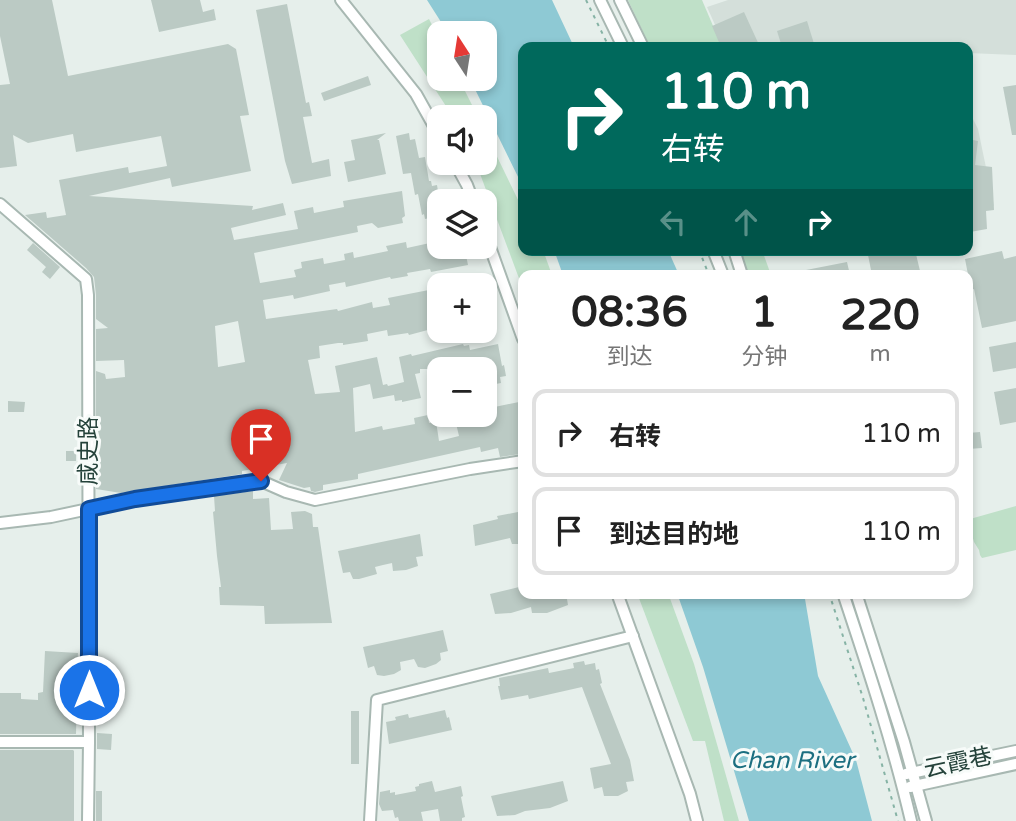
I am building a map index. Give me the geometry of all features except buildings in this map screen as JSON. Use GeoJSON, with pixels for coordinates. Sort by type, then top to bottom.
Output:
{"type":"FeatureCollection","features":[{"type":"Feature","properties":{"kind":"street"},"geometry":{"type":"LineString","coordinates":[[341,0],[416,94],[427,114]]}},
{"type":"Feature","properties":{"kind":"street"},"geometry":{"type":"LineString","coordinates":[[600,0],[621,42]]}},
{"type":"Feature","properties":{"kind":"street"},"geometry":{"type":"LineString","coordinates":[[620,0],[641,42]]}},
{"type":"Feature","properties":{"kind":"street","name":"咸史路"},"geometry":{"type":"LineString","coordinates":[[0,204],[86,279],[89,509],[88,821]]}},
{"type":"Feature","properties":{"kind":"street"},"geometry":{"type":"LineString","coordinates":[[494,259],[518,325]]}},
{"type":"Feature","properties":{"kind":"street"},"geometry":{"type":"LineString","coordinates":[[0,523],[51,517],[135,499],[261,481],[315,500],[518,462]]}},
{"type":"Feature","properties":{"kind":"street"},"geometry":{"type":"LineString","coordinates":[[619,599],[690,794],[697,821]]}},
{"type":"Feature","properties":{"kind":"street"},"geometry":{"type":"LineString","coordinates":[[845,599],[872,680],[911,821]]}},
{"type":"Feature","properties":{"kind":"street"},"geometry":{"type":"LineString","coordinates":[[858,599],[904,741],[926,821]]}},
{"type":"Feature","properties":{"kind":"street"},"geometry":{"type":"LineString","coordinates":[[370,821],[377,699],[633,636]]}},
{"type":"Feature","properties":{"kind":"street"},"geometry":{"type":"LineString","coordinates":[[0,742],[89,742]]}},
{"type":"Feature","properties":{"kind":"street","name":"云霞巷"},"geometry":{"type":"LineString","coordinates":[[900,775],[1016,751]]}},
{"type":"Feature","properties":{"kind":"street","name":"云霞巷"},"geometry":{"type":"LineString","coordinates":[[904,789],[1016,764]]}},
{"type":"Feature","properties":{"kind":"path"},"geometry":{"type":"LineString","coordinates":[[586,0],[607,42]]}},
{"type":"Feature","properties":{"kind":"path"},"geometry":{"type":"LineString","coordinates":[[831,599],[898,821]]}},
{"type":"Feature","properties":{"kind":"shaded area"},"geometry":{"type":"Polygon","coordinates":[[[728,0],[1016,0],[1016,55],[973,53],[973,42],[723,42],[707,7],[728,0]]]}},
{"type":"Feature","properties":{"kind":"shaded area"},"geometry":{"type":"Polygon","coordinates":[[[973,119],[978,129],[994,206],[973,205],[973,119]]]}},
{"type":"Feature","properties":{"kind":"green space"},"geometry":{"type":"Polygon","coordinates":[[[628,0],[702,0],[720,42],[648,42],[628,0]]]}},
{"type":"Feature","properties":{"kind":"green space"},"geometry":{"type":"Polygon","coordinates":[[[429,19],[427,77],[400,35],[429,19]]]}},
{"type":"Feature","properties":{"kind":"green space"},"geometry":{"type":"Polygon","coordinates":[[[436,91],[465,91],[472,105],[445,105],[436,91]]]}},
{"type":"Feature","properties":{"kind":"green space"},"geometry":{"type":"Polygon","coordinates":[[[497,157],[518,200],[518,256],[545,256],[550,270],[518,270],[518,276],[497,219],[497,189],[486,189],[480,175],[497,175],[497,157]]]}},
{"type":"Feature","properties":{"kind":"green space"},"geometry":{"type":"Polygon","coordinates":[[[741,256],[764,256],[769,270],[747,270],[741,256]]]}},
{"type":"Feature","properties":{"kind":"green space"},"geometry":{"type":"Polygon","coordinates":[[[1016,506],[1016,550],[982,558],[973,538],[973,518],[1016,506]]]}},
{"type":"Feature","properties":{"kind":"green space"},"geometry":{"type":"Polygon","coordinates":[[[639,599],[670,599],[694,664],[739,821],[724,821],[705,741],[693,741],[639,599]]]}},
{"type":"Feature","properties":{"kind":"water"},"geometry":{"type":"Polygon","coordinates":[[[427,0],[552,0],[572,42],[518,42],[518,177],[497,134],[497,105],[483,105],[476,91],[497,91],[497,21],[440,21],[427,0]]]}},
{"type":"Feature","properties":{"kind":"water"},"geometry":{"type":"Polygon","coordinates":[[[556,256],[671,256],[677,270],[561,270],[556,256]]]}},
{"type":"Feature","properties":{"kind":"water","name":"Chan River"},"geometry":{"type":"Polygon","coordinates":[[[679,599],[805,599],[818,676],[856,760],[872,821],[749,821],[703,667],[679,599]]]}},
{"type":"Feature","properties":{"kind":"route"},"geometry":{"type":"LineString","coordinates":[[89,690],[89,509],[135,499],[261,481]]}}]}
